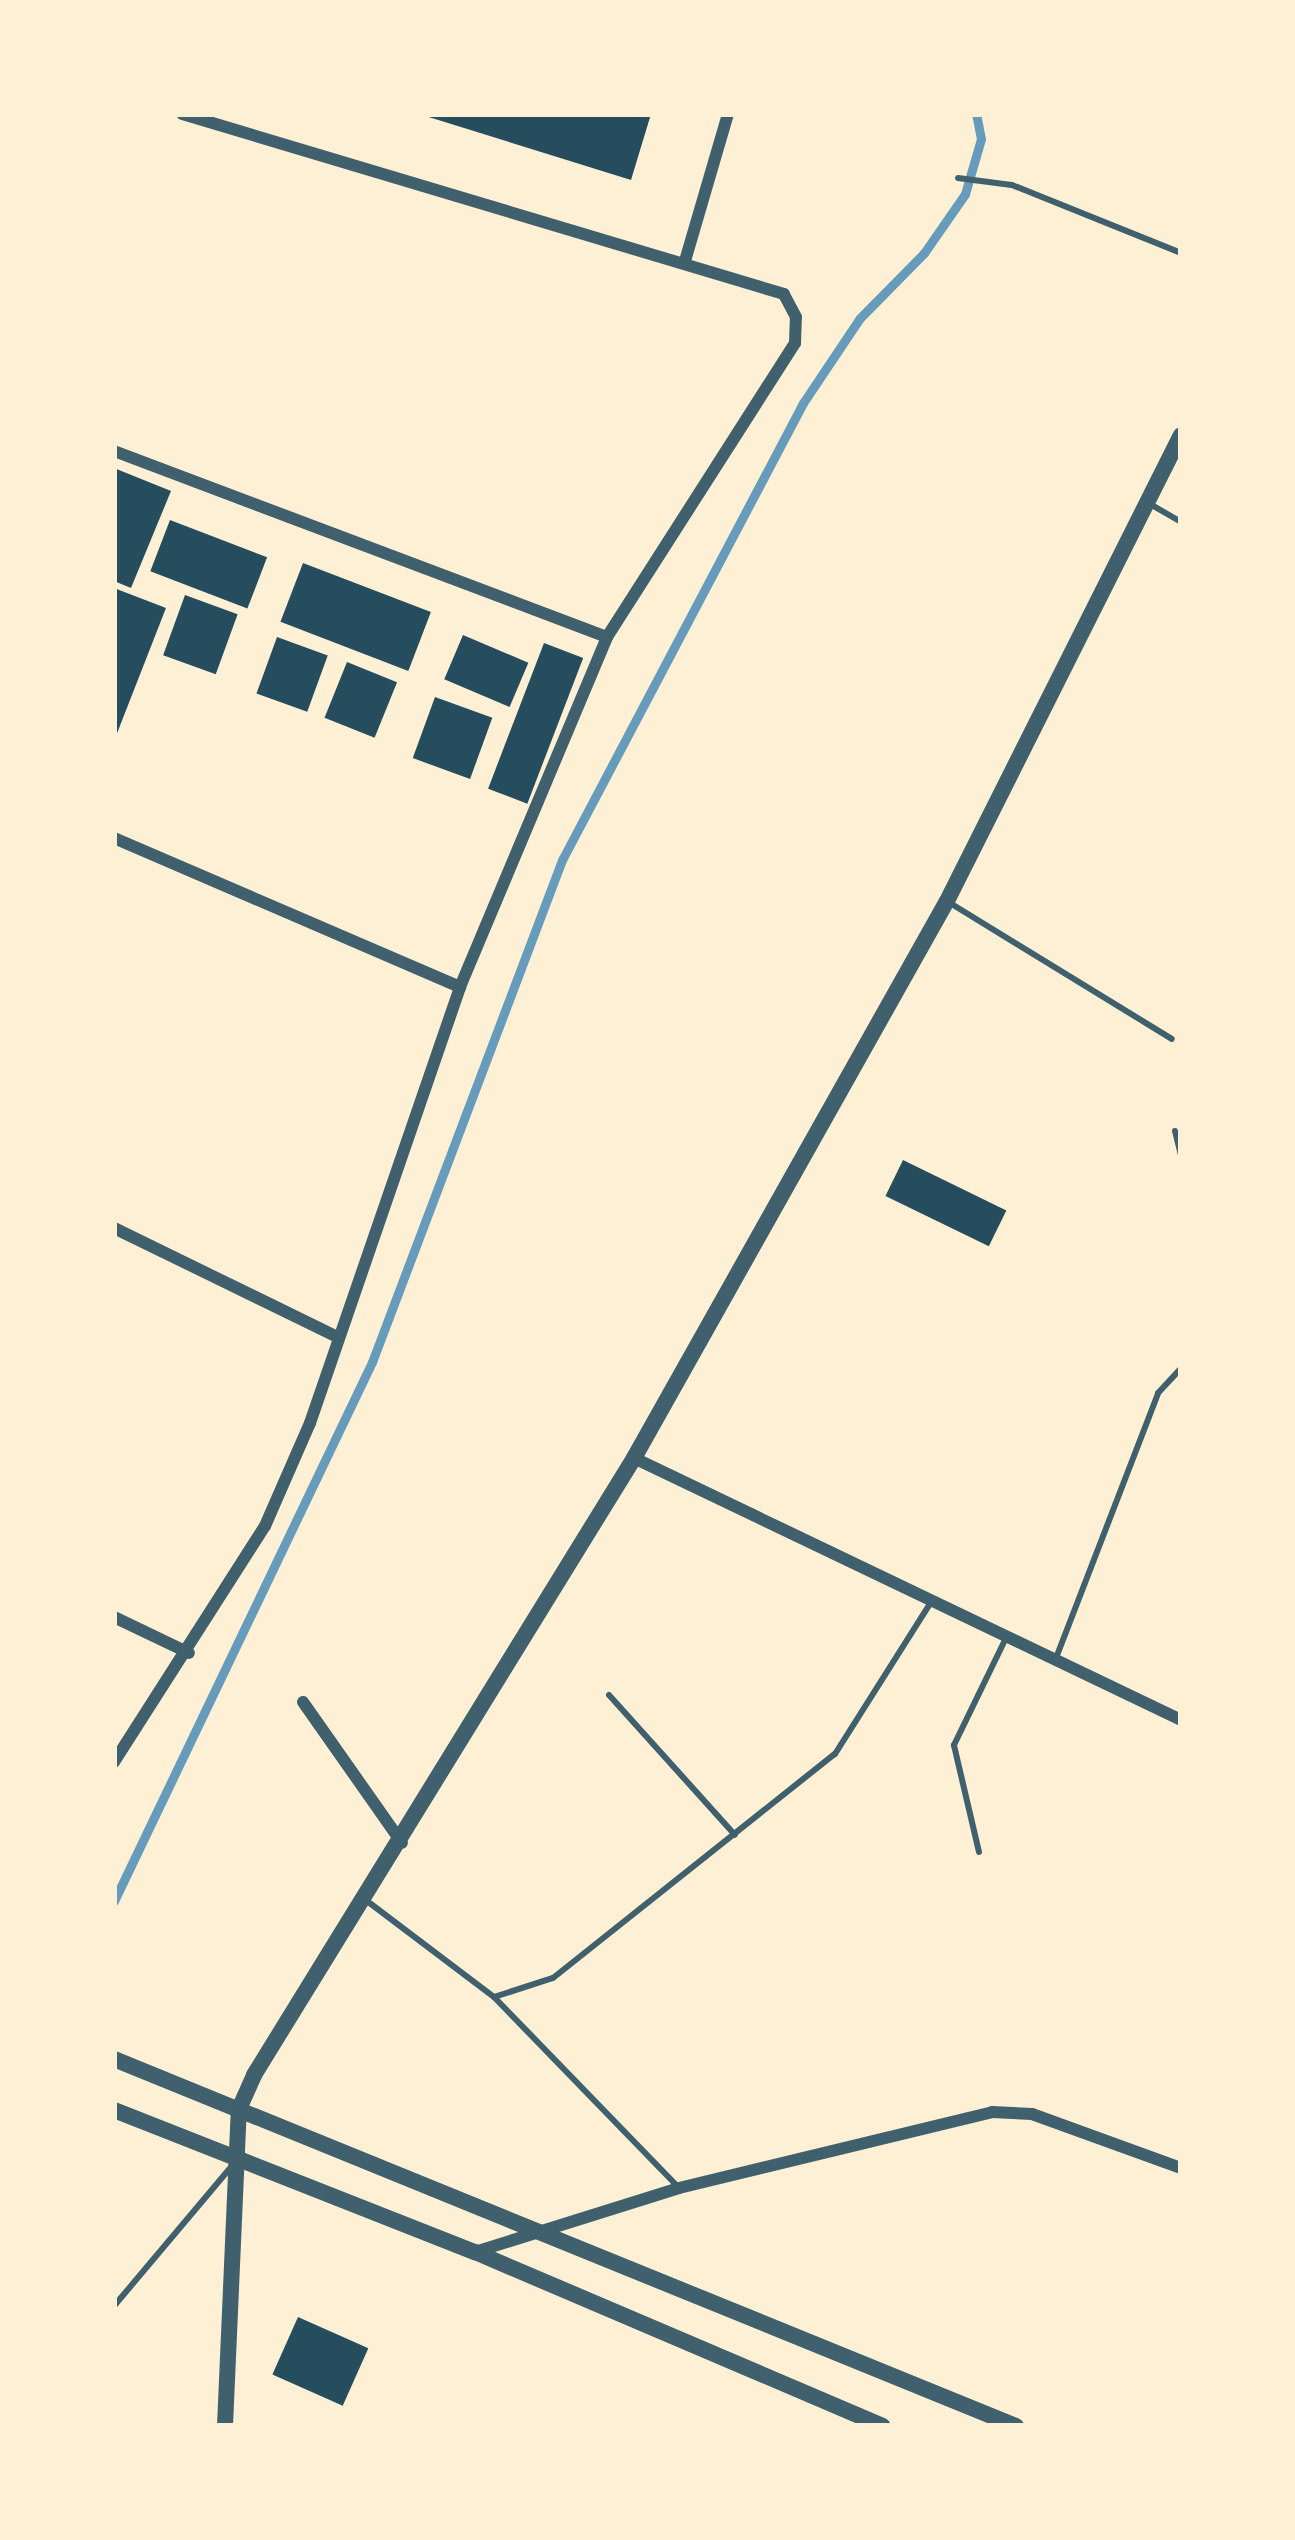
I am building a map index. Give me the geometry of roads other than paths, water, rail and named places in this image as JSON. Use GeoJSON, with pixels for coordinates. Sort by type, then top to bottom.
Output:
{"type":"FeatureCollection","features":[{"type":"Feature","properties":{"kind":"street"},"geometry":{"type":"LineString","coordinates":[[114,1762],[189,1653],[265,1526],[310,1423],[335,1336],[460,987],[607,638],[795,344],[796,317],[784,294],[182,114]]}},
{"type":"Feature","properties":{"kind":"street"},"geometry":{"type":"LineString","coordinates":[[685,262],[728,114]]}},
{"type":"Feature","properties":{"kind":"street"},"geometry":{"type":"LineString","coordinates":[[225,2426],[239,2109],[634,1458],[947,901],[1181,435]]}},
{"type":"Feature","properties":{"kind":"street"},"geometry":{"type":"LineString","coordinates":[[114,452],[607,638]]}},
{"type":"Feature","properties":{"kind":"street"},"geometry":{"type":"LineString","coordinates":[[114,838],[460,987]]}},
{"type":"Feature","properties":{"kind":"street"},"geometry":{"type":"LineString","coordinates":[[114,1228],[335,1336]]}},
{"type":"Feature","properties":{"kind":"street"},"geometry":{"type":"LineString","coordinates":[[634,1458],[1181,1720]]}},
{"type":"Feature","properties":{"kind":"street"},"geometry":{"type":"LineString","coordinates":[[114,1617],[189,1653]]}},
{"type":"Feature","properties":{"kind":"street"},"geometry":{"type":"LineString","coordinates":[[303,1702],[402,1843]]}},
{"type":"Feature","properties":{"kind":"street"},"geometry":{"type":"LineString","coordinates":[[114,2059],[542,2227],[1016,2426]]}},
{"type":"Feature","properties":{"kind":"street"},"geometry":{"type":"LineString","coordinates":[[114,2110],[235,2162],[475,2252],[882,2426]]}},
{"type":"Feature","properties":{"kind":"street"},"geometry":{"type":"LineString","coordinates":[[475,2252],[542,2227],[680,2188],[992,2111],[1032,2114],[1181,2168]]}},
{"type":"Feature","properties":{"kind":"lane"},"geometry":{"type":"LineString","coordinates":[[958,178],[985,182],[1181,253]]}},
{"type":"Feature","properties":{"kind":"lane"},"geometry":{"type":"LineString","coordinates":[[1147,502],[1181,522]]}},
{"type":"Feature","properties":{"kind":"lane"},"geometry":{"type":"LineString","coordinates":[[947,901],[1172,1039]]}},
{"type":"Feature","properties":{"kind":"lane"},"geometry":{"type":"LineString","coordinates":[[1174,1131],[1181,1155]]}},
{"type":"Feature","properties":{"kind":"lane"},"geometry":{"type":"LineString","coordinates":[[1054,1661],[1158,1394],[1181,1368]]}},
{"type":"Feature","properties":{"kind":"lane"},"geometry":{"type":"LineString","coordinates":[[494,1997],[553,1978],[835,1754],[931,1602]]}},
{"type":"Feature","properties":{"kind":"lane"},"geometry":{"type":"LineString","coordinates":[[979,1852],[954,1744],[1006,1638]]}},
{"type":"Feature","properties":{"kind":"lane"},"geometry":{"type":"LineString","coordinates":[[609,1695],[735,1835]]}},
{"type":"Feature","properties":{"kind":"lane"},"geometry":{"type":"LineString","coordinates":[[367,1901],[494,1997],[680,2188]]}},
{"type":"Feature","properties":{"kind":"lane"},"geometry":{"type":"LineString","coordinates":[[114,2306],[235,2162]]}},
{"type":"Feature","properties":{"kind":"waterway"},"geometry":{"type":"LineString","coordinates":[[114,1901],[372,1362],[562,860],[803,403],[860,318],[924,253],[965,194],[981,139],[976,114]]}}]}
